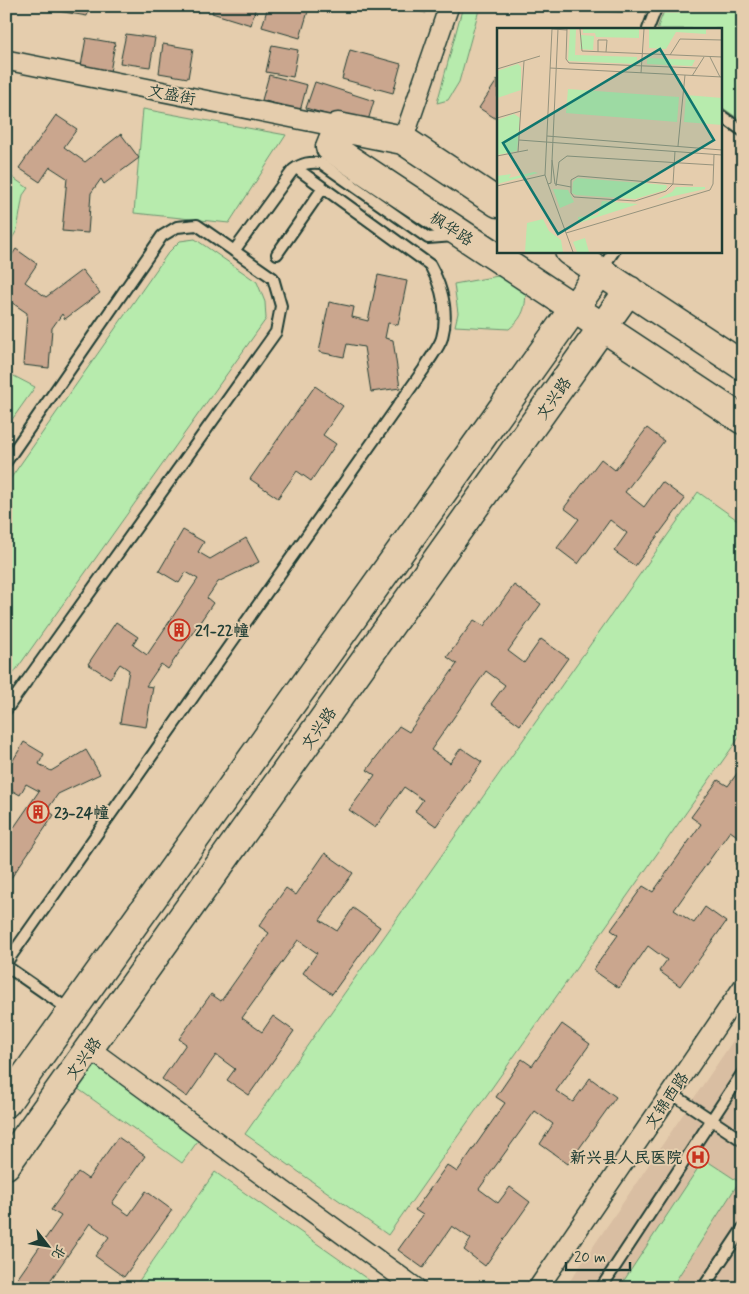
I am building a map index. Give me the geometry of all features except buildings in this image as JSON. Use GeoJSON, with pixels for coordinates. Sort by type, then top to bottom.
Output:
{"type":"FeatureCollection","features":[{"type":"Feature","properties":{"kind":"street"},"geometry":{"type":"LineString","coordinates":[[403,140],[449,6]]}},
{"type":"Feature","properties":{"kind":"street","name":"文盛街"},"geometry":{"type":"LineString","coordinates":[[6,60],[338,127]]}},
{"type":"Feature","properties":{"kind":"street"},"geometry":{"type":"LineString","coordinates":[[338,127],[403,140],[497,202]]}},
{"type":"Feature","properties":{"kind":"street","name":"枫华路"},"geometry":{"type":"LineString","coordinates":[[338,127],[330,147],[743,420]]}},
{"type":"Feature","properties":{"kind":"street"},"geometry":{"type":"LineString","coordinates":[[572,252],[607,262],[629,290],[743,366]]}},
{"type":"Feature","properties":{"kind":"street","name":"文兴路"},"geometry":{"type":"LineString","coordinates":[[6,1103],[607,262]]}},
{"type":"Feature","properties":{"kind":"street","name":"文兴路"},"geometry":{"type":"LineString","coordinates":[[6,1165],[629,290]]}},
{"type":"Feature","properties":{"kind":"street","name":"文锦西路"},"geometry":{"type":"LineString","coordinates":[[538,1288],[743,987]]}},
{"type":"Feature","properties":{"kind":"street"},"geometry":{"type":"LineString","coordinates":[[90,1049],[416,1288]]}},
{"type":"Feature","properties":{"kind":"lane"},"geometry":{"type":"LineString","coordinates":[[648,28],[657,6]]}},
{"type":"Feature","properties":{"kind":"lane"},"geometry":{"type":"LineString","coordinates":[[722,117],[743,131]]}},
{"type":"Feature","properties":{"kind":"lane"},"geometry":{"type":"LineString","coordinates":[[234,251],[296,168],[310,162],[321,163],[428,238],[464,236]]}},
{"type":"Feature","properties":{"kind":"lane"},"geometry":{"type":"LineString","coordinates":[[72,1012],[6,965],[424,369],[441,339],[445,311],[440,282],[430,265],[296,168]]}},
{"type":"Feature","properties":{"kind":"lane"},"geometry":{"type":"LineString","coordinates":[[277,254],[323,188]]}},
{"type":"Feature","properties":{"kind":"lane"},"geometry":{"type":"LineString","coordinates":[[6,462],[162,236],[177,227],[197,226],[273,278],[281,306],[276,332],[6,710]]}},
{"type":"Feature","properties":{"kind":"lane"},"geometry":{"type":"LineString","coordinates":[[600,1288],[743,1072]]}},
{"type":"Feature","properties":{"kind":"lane"},"geometry":{"type":"LineString","coordinates":[[671,1093],[743,1141]]}},
{"type":"Feature","properties":{"kind":"lane"},"geometry":{"type":"LineString","coordinates":[[703,1288],[743,1228]]}},
{"type":"Feature","properties":{"kind":"shaded area","name":"新兴县人民医院"},"geometry":{"type":"Polygon","coordinates":[[[743,1026],[743,1288],[565,1288],[743,1026]]]}},
{"type":"Feature","properties":{"kind":"green space"},"geometry":{"type":"Polygon","coordinates":[[[463,6],[480,6],[459,82],[448,100],[437,103],[463,6]]]}},
{"type":"Feature","properties":{"kind":"green space"},"geometry":{"type":"Polygon","coordinates":[[[666,6],[743,6],[743,122],[722,107],[722,28],[657,28],[666,6]]]}},
{"type":"Feature","properties":{"kind":"green space"},"geometry":{"type":"Polygon","coordinates":[[[143,109],[286,135],[229,223],[134,213],[143,109]]]}},
{"type":"Feature","properties":{"kind":"green space"},"geometry":{"type":"Polygon","coordinates":[[[6,173],[28,188],[23,195],[17,230],[6,249],[6,173]]]}},
{"type":"Feature","properties":{"kind":"green space"},"geometry":{"type":"Polygon","coordinates":[[[195,239],[257,282],[265,302],[266,319],[6,684],[6,485],[168,253],[180,241],[195,239]]]}},
{"type":"Feature","properties":{"kind":"green space"},"geometry":{"type":"Polygon","coordinates":[[[509,274],[525,284],[526,298],[522,314],[509,329],[455,326],[458,313],[454,284],[509,274]]]}},
{"type":"Feature","properties":{"kind":"green space"},"geometry":{"type":"Polygon","coordinates":[[[6,338],[10,340],[10,374],[35,387],[6,428],[6,338]]]}},
{"type":"Feature","properties":{"kind":"green space"},"geometry":{"type":"Polygon","coordinates":[[[698,492],[743,524],[743,732],[388,1235],[245,1134],[698,492]]]}},
{"type":"Feature","properties":{"kind":"green space"},"geometry":{"type":"Polygon","coordinates":[[[96,1042],[210,1124],[182,1163],[67,1081],[96,1042]]]}},
{"type":"Feature","properties":{"kind":"green space"},"geometry":{"type":"Polygon","coordinates":[[[704,1159],[739,1182],[671,1288],[619,1288],[704,1159]]]}},
{"type":"Feature","properties":{"kind":"green space"},"geometry":{"type":"Polygon","coordinates":[[[215,1172],[373,1283],[370,1288],[134,1288],[215,1172]]]}},
{"type":"Feature","properties":{"kind":"place","name":"21-22幢"},"geometry":{"type":"Point","coordinates":[179,630]}},
{"type":"Feature","properties":{"kind":"place","name":"23-24幢"},"geometry":{"type":"Point","coordinates":[38,812]}},
{"type":"Feature","properties":{"kind":"place","name":"新兴县人民医院"},"geometry":{"type":"Point","coordinates":[698,1157]}}]}
